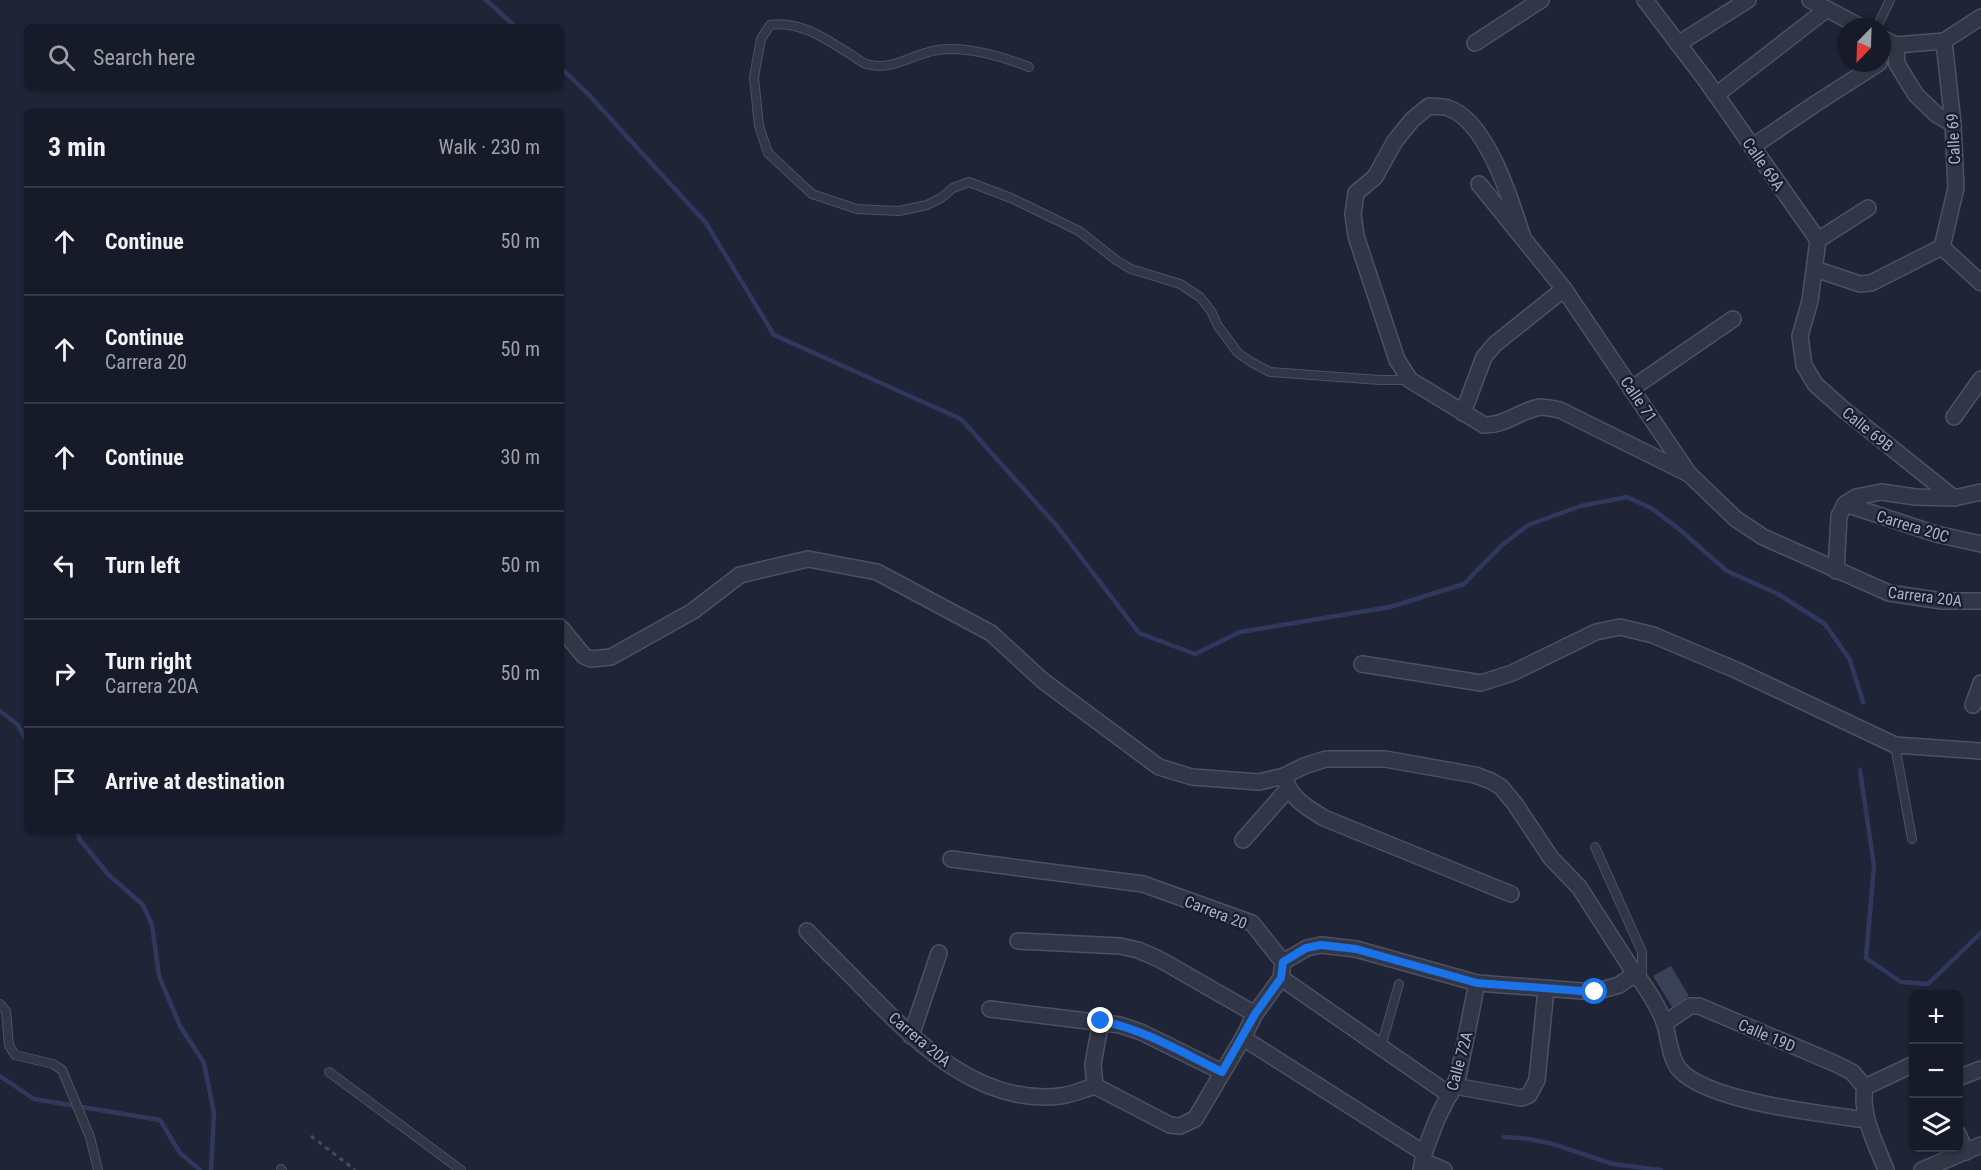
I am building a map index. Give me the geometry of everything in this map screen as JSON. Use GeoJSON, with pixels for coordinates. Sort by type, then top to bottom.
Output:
{"type":"FeatureCollection","features":[{"type":"Feature","properties":{"kind":"street"},"geometry":{"type":"LineString","coordinates":[[1475,43],[1541,0]]}},
{"type":"Feature","properties":{"kind":"street","name":"Calle 69A"},"geometry":{"type":"LineString","coordinates":[[1645,0],[1716,95],[1818,240]]}},
{"type":"Feature","properties":{"kind":"street"},"geometry":{"type":"LineString","coordinates":[[1678,44],[1748,0]]}},
{"type":"Feature","properties":{"kind":"street"},"geometry":{"type":"LineString","coordinates":[[1810,0],[1844,18]]}},
{"type":"Feature","properties":{"kind":"street"},"geometry":{"type":"LineString","coordinates":[[1716,95],[1827,9]]}},
{"type":"Feature","properties":{"kind":"street"},"geometry":{"type":"LineString","coordinates":[[1953,124],[1937,115],[1916,95],[1897,64],[1891,45],[1944,41],[1981,17]]}},
{"type":"Feature","properties":{"kind":"street","name":"Calle 69"},"geometry":{"type":"LineString","coordinates":[[1942,247],[1956,188],[1953,124],[1944,41]]}},
{"type":"Feature","properties":{"kind":"street"},"geometry":{"type":"LineString","coordinates":[[1752,147],[1865,72]]}},
{"type":"Feature","properties":{"kind":"street"},"geometry":{"type":"LineString","coordinates":[[1523,238],[1507,187],[1494,160],[1470,124],[1459,114],[1447,108],[1430,106],[1412,120],[1395,141],[1375,177],[1356,194],[1353,214],[1356,236],[1397,360],[1410,380],[1484,425],[1496,426],[1542,407],[1560,410],[1689,474]]}},
{"type":"Feature","properties":{"kind":"street","name":"Calle 71"},"geometry":{"type":"LineString","coordinates":[[1479,184],[1564,289],[1689,474],[1736,519],[1763,537],[1836,572]]}},
{"type":"Feature","properties":{"kind":"street"},"geometry":{"type":"LineString","coordinates":[[1868,208],[1818,240],[1815,269],[1860,284],[1871,283],[1942,247],[1981,283]]}},
{"type":"Feature","properties":{"kind":"street","name":"Calle 69B"},"geometry":{"type":"LineString","coordinates":[[1815,269],[1810,301],[1800,336],[1804,365],[1815,384],[1954,498]]}},
{"type":"Feature","properties":{"kind":"street"},"geometry":{"type":"LineString","coordinates":[[1463,413],[1484,357],[1495,344],[1564,289]]}},
{"type":"Feature","properties":{"kind":"street"},"geometry":{"type":"LineString","coordinates":[[1631,389],[1733,320]]}},
{"type":"Feature","properties":{"kind":"street"},"geometry":{"type":"LineString","coordinates":[[1954,417],[1981,379]]}},
{"type":"Feature","properties":{"kind":"street"},"geometry":{"type":"LineString","coordinates":[[1836,572],[1839,516],[1845,504],[1856,497],[1881,492],[1916,497],[1954,498],[1981,492]]}},
{"type":"Feature","properties":{"kind":"street","name":"Carrera 20C"},"geometry":{"type":"LineString","coordinates":[[1845,504],[1936,534],[1981,544]]}},
{"type":"Feature","properties":{"kind":"street"},"geometry":{"type":"LineString","coordinates":[[564,632],[584,656],[591,659],[611,657],[693,611],[740,575],[808,559],[877,572],[991,633],[1042,680],[1159,767],[1192,777],[1286,783],[1309,809],[1324,818],[1511,894]]}},
{"type":"Feature","properties":{"kind":"street","name":"Carrera 20A"},"geometry":{"type":"LineString","coordinates":[[1836,572],[1888,593],[1942,601],[1981,600]]}},
{"type":"Feature","properties":{"kind":"street"},"geometry":{"type":"LineString","coordinates":[[1362,664],[1481,683],[1512,673],[1596,632],[1620,627],[1653,635],[1726,666],[1895,745],[1981,751]]}},
{"type":"Feature","properties":{"kind":"street"},"geometry":{"type":"LineString","coordinates":[[1973,705],[1981,682]]}},
{"type":"Feature","properties":{"kind":"street"},"geometry":{"type":"LineString","coordinates":[[1243,840],[1286,783],[1304,766],[1326,759],[1385,759],[1475,775],[1491,781],[1501,787],[1515,804],[1551,858],[1579,888],[1639,979],[1665,1023],[1672,1054],[1678,1068],[1691,1079],[1712,1089],[1777,1108],[1867,1120]]}},
{"type":"Feature","properties":{"kind":"street","name":"Carrera 20"},"geometry":{"type":"LineString","coordinates":[[951,859],[1143,884],[1252,924],[1283,962]]}},
{"type":"Feature","properties":{"kind":"street","name":"Carrera 20A"},"geometry":{"type":"LineString","coordinates":[[807,931],[911,1036],[933,1055],[969,1077],[999,1090],[1039,1097],[1062,1096],[1095,1086]]}},
{"type":"Feature","properties":{"kind":"street"},"geometry":{"type":"LineString","coordinates":[[1018,941],[1120,946],[1138,950],[1159,958],[1255,1014]]}},
{"type":"Feature","properties":{"kind":"street"},"geometry":{"type":"LineString","coordinates":[[1101,1021],[1093,1064],[1095,1086],[1170,1125],[1180,1126],[1195,1119],[1255,1014],[1281,978],[1283,962],[1306,948],[1321,945],[1356,949],[1477,983],[1595,992],[1639,979]]}},
{"type":"Feature","properties":{"kind":"street"},"geometry":{"type":"LineString","coordinates":[[911,1036],[939,953]]}},
{"type":"Feature","properties":{"kind":"street"},"geometry":{"type":"LineString","coordinates":[[1281,978],[1381,1047],[1452,1090],[1521,1098],[1529,1095],[1537,1080],[1546,989]]}},
{"type":"Feature","properties":{"kind":"street","name":"Calle 72A"},"geometry":{"type":"LineString","coordinates":[[1423,1161],[1437,1119],[1458,1077],[1477,983]]}},
{"type":"Feature","properties":{"kind":"street","name":"Calle 19D"},"geometry":{"type":"LineString","coordinates":[[1665,1023],[1690,1006],[1699,1006],[1834,1063],[1852,1072],[1865,1087]]}},
{"type":"Feature","properties":{"kind":"street"},"geometry":{"type":"LineString","coordinates":[[990,1009],[1120,1025],[1141,1032],[1222,1072]]}},
{"type":"Feature","properties":{"kind":"street"},"geometry":{"type":"LineString","coordinates":[[1243,1038],[1423,1161],[1444,1170]]}},
{"type":"Feature","properties":{"kind":"street"},"geometry":{"type":"LineString","coordinates":[[1886,1170],[1867,1120],[1865,1087],[1909,1066]]}},
{"type":"Feature","properties":{"kind":"street"},"geometry":{"type":"LineString","coordinates":[[1963,1076],[1981,1069]]}},
{"type":"Feature","properties":{"kind":"street"},"geometry":{"type":"LineString","coordinates":[[1963,1144],[1966,1152]]}},
{"type":"Feature","properties":{"kind":"street"},"geometry":{"type":"LineString","coordinates":[[1922,1170],[1981,1145]]}},
{"type":"Feature","properties":{"kind":"lane"},"geometry":{"type":"LineString","coordinates":[[1881,18],[1890,0]]}},
{"type":"Feature","properties":{"kind":"lane"},"geometry":{"type":"LineString","coordinates":[[1029,67],[988,55],[938,50],[901,63],[881,65],[865,63],[806,29],[782,23],[770,25],[761,39],[754,77],[759,126],[768,153],[812,194],[826,200],[857,209],[899,211],[927,205],[941,198],[953,188],[969,182],[1011,198],[1079,231],[1116,261],[1131,269],[1180,284],[1200,297],[1238,353],[1270,372],[1410,380]]}},
{"type":"Feature","properties":{"kind":"lane"},"geometry":{"type":"LineString","coordinates":[[1895,745],[1912,839]]}},
{"type":"Feature","properties":{"kind":"lane"},"geometry":{"type":"LineString","coordinates":[[1595,847],[1642,952],[1639,979]]}},
{"type":"Feature","properties":{"kind":"lane"},"geometry":{"type":"LineString","coordinates":[[1381,1047],[1399,984]]}},
{"type":"Feature","properties":{"kind":"lane"},"geometry":{"type":"LineString","coordinates":[[0,1004],[6,1011],[9,1045],[15,1055],[53,1064],[62,1070],[90,1137],[98,1170]]}},
{"type":"Feature","properties":{"kind":"lane"},"geometry":{"type":"LineString","coordinates":[[329,1072],[461,1170]]}},
{"type":"Feature","properties":{"kind":"path"},"geometry":{"type":"LineString","coordinates":[[311,1136],[354,1170]]}},
{"type":"Feature","properties":{"kind":"building"},"geometry":{"type":"Polygon","coordinates":[[[1671,966],[1689,996],[1672,1007],[1653,976],[1671,966]]]}},
{"type":"Feature","properties":{"kind":"waterway"},"geometry":{"type":"LineString","coordinates":[[486,0],[513,24]]}},
{"type":"Feature","properties":{"kind":"waterway"},"geometry":{"type":"LineString","coordinates":[[564,71],[706,223],[774,335],[961,419],[1057,526],[1139,633],[1195,654],[1240,632],[1390,607],[1464,584],[1502,545],[1528,525],[1581,506],[1627,497],[1651,508],[1727,571],[1778,594],[1825,624],[1850,660],[1863,702]]}},
{"type":"Feature","properties":{"kind":"waterway"},"geometry":{"type":"LineString","coordinates":[[0,711],[17,724],[24,736]]}},
{"type":"Feature","properties":{"kind":"waterway"},"geometry":{"type":"LineString","coordinates":[[1860,770],[1874,866],[1866,958],[1901,982],[1928,984],[1981,933]]}},
{"type":"Feature","properties":{"kind":"waterway"},"geometry":{"type":"LineString","coordinates":[[78,834],[80,840],[108,874],[143,905],[152,925],[159,976],[180,1026],[204,1063],[214,1113],[211,1170]]}},
{"type":"Feature","properties":{"kind":"waterway"},"geometry":{"type":"LineString","coordinates":[[0,1076],[34,1099],[160,1120],[180,1153],[200,1170]]}},
{"type":"Feature","properties":{"kind":"waterway"},"geometry":{"type":"LineString","coordinates":[[1504,1137],[1553,1144],[1613,1164],[1661,1170]]}},
{"type":"Feature","properties":{"kind":"route"},"geometry":{"type":"LineString","coordinates":[[1101,1021],[1141,1032],[1222,1072],[1255,1014],[1281,978],[1283,962],[1306,948],[1321,945],[1356,949],[1477,983],[1595,992]]}}]}
